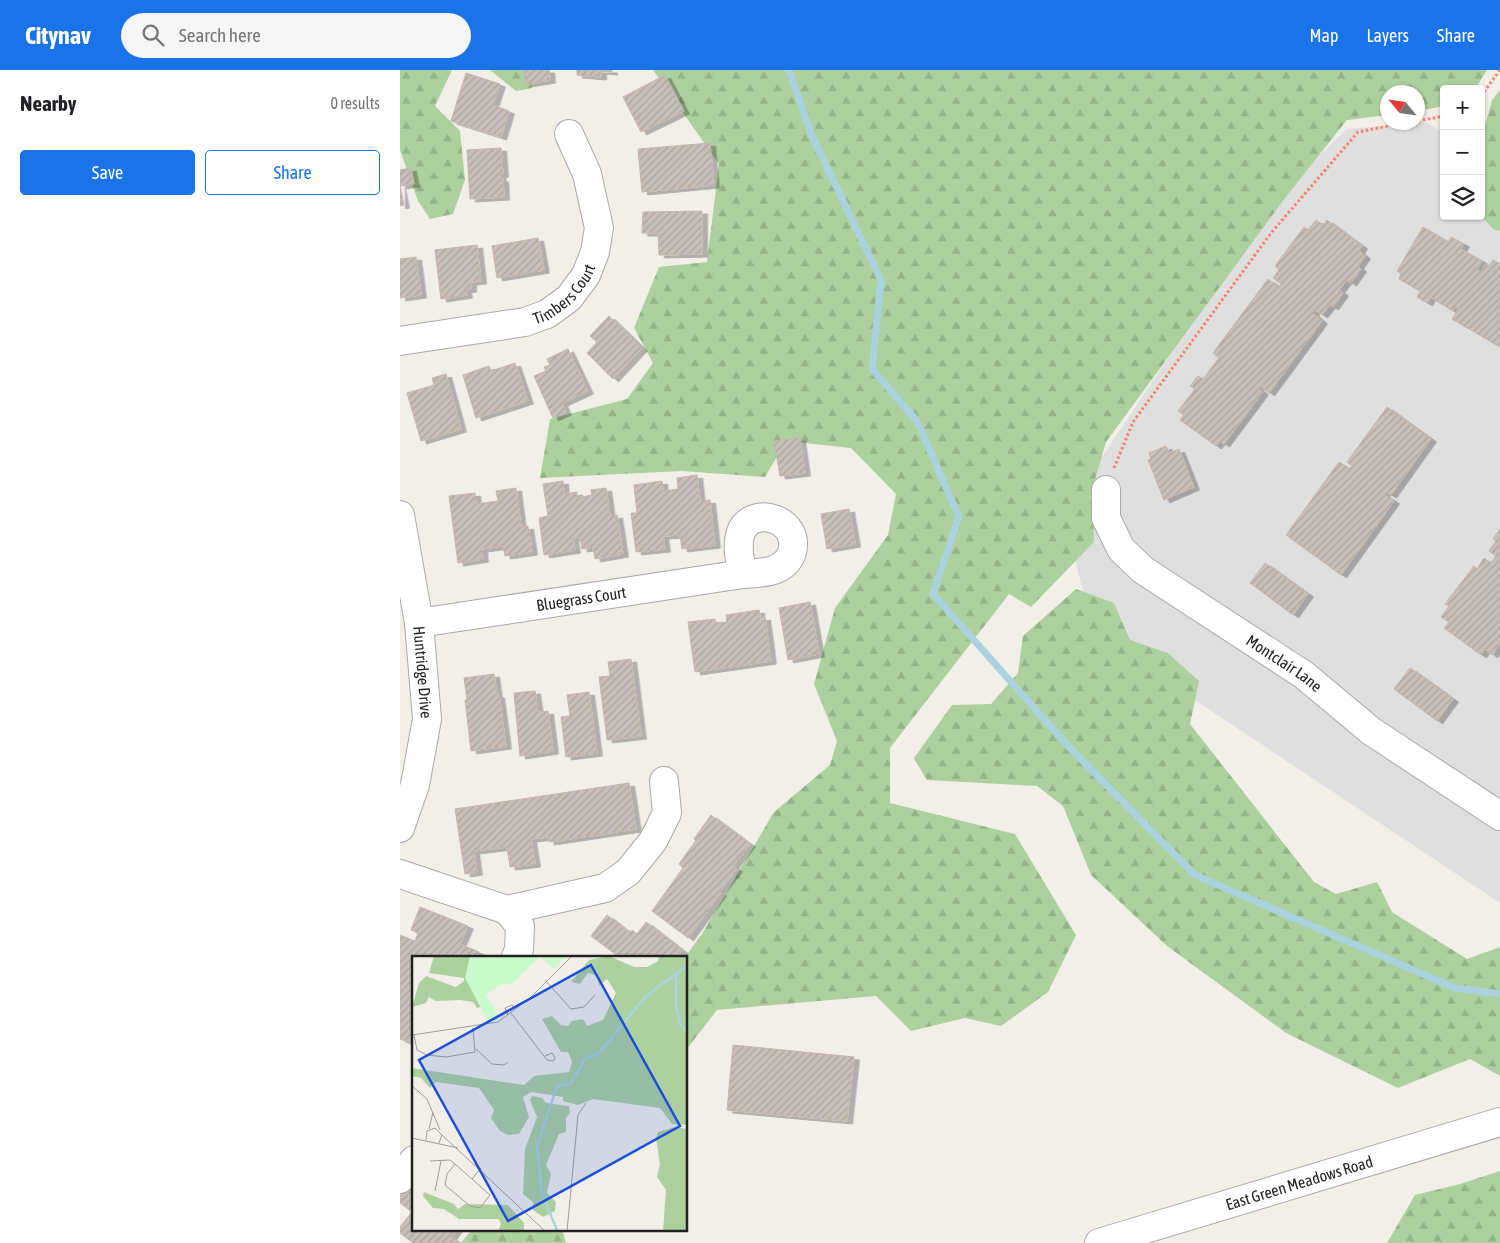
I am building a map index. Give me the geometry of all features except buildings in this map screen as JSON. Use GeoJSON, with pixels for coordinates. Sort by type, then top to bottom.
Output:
{"type":"FeatureCollection","features":[{"type":"Feature","properties":{"kind":"street","name":"Timbers Court"},"geometry":{"type":"LineString","coordinates":[[400,341],[525,322],[547,314],[569,298],[586,275],[595,252],[599,228],[587,174],[569,134]]}},
{"type":"Feature","properties":{"kind":"street","name":"Montclair Lane"},"geometry":{"type":"LineString","coordinates":[[1106,490],[1106,518],[1121,549],[1143,570],[1304,675],[1371,731],[1500,816]]}},
{"type":"Feature","properties":{"kind":"street","name":"Huntridge Drive"},"geometry":{"type":"LineString","coordinates":[[400,515],[413,639],[427,719],[415,785],[400,828]]}},
{"type":"Feature","properties":{"kind":"street","name":"Bluegrass Court"},"geometry":{"type":"LineString","coordinates":[[413,639],[743,574]]}},
{"type":"Feature","properties":{"kind":"street"},"geometry":{"type":"LineString","coordinates":[[400,874],[507,910],[605,888],[628,872],[654,841],[667,813],[664,781]]}},
{"type":"Feature","properties":{"kind":"street"},"geometry":{"type":"LineString","coordinates":[[507,910],[520,926],[519,949],[516,956]]}},
{"type":"Feature","properties":{"kind":"street","name":"East Green Meadows Road"},"geometry":{"type":"LineString","coordinates":[[1099,1243],[1147,1236],[1500,1122]]}},
{"type":"Feature","properties":{"kind":"street"},"geometry":{"type":"LineString","coordinates":[[400,1179],[412,1163]]}},
{"type":"Feature","properties":{"kind":"path"},"geometry":{"type":"LineString","coordinates":[[1485,91],[1500,70]]}},
{"type":"Feature","properties":{"kind":"path"},"geometry":{"type":"LineString","coordinates":[[1425,120],[1440,117]]}},
{"type":"Feature","properties":{"kind":"path"},"geometry":{"type":"LineString","coordinates":[[1106,490],[1133,422],[1271,233],[1358,132],[1380,128]]}},
{"type":"Feature","properties":{"kind":"shaded area"},"geometry":{"type":"Polygon","coordinates":[[[1425,122],[1440,131],[1440,220],[1485,220],[1485,157],[1500,166],[1500,903],[1094,633],[1063,515],[1279,193],[1347,129],[1380,126],[1380,130],[1425,130],[1425,122]]]}},
{"type":"Feature","properties":{"kind":"green space"},"geometry":{"type":"Polygon","coordinates":[[[400,70],[452,70],[435,106],[460,131],[465,180],[453,214],[430,219],[418,201],[400,150],[400,70]]]}},
{"type":"Feature","properties":{"kind":"green space"},"geometry":{"type":"Polygon","coordinates":[[[490,70],[527,70],[532,88],[516,91],[490,70]]]}},
{"type":"Feature","properties":{"kind":"green space"},"geometry":{"type":"Polygon","coordinates":[[[653,70],[1487,70],[1478,85],[1440,85],[1440,107],[1425,110],[1425,85],[1380,85],[1380,116],[1347,120],[1285,198],[1106,442],[1092,490],[1094,542],[1031,607],[1009,594],[890,748],[890,803],[1015,834],[1076,935],[1048,992],[1001,1026],[965,1018],[911,1031],[876,996],[717,1010],[688,1047],[688,956],[686,956],[702,934],[774,812],[830,765],[837,741],[814,684],[835,608],[888,535],[896,494],[851,448],[786,441],[765,477],[682,471],[540,478],[550,419],[627,399],[653,363],[634,328],[659,267],[707,262],[719,164],[653,70]]]}},
{"type":"Feature","properties":{"kind":"green space"},"geometry":{"type":"Polygon","coordinates":[[[1500,90],[1500,231],[1493,229],[1485,220],[1485,126],[1492,100],[1500,90]]]}},
{"type":"Feature","properties":{"kind":"green space"},"geometry":{"type":"Polygon","coordinates":[[[1076,589],[1114,603],[1130,640],[1168,653],[1199,681],[1190,724],[1314,882],[1336,894],[1377,882],[1392,912],[1467,959],[1500,947],[1500,1076],[1470,1059],[1398,1088],[1286,1033],[1167,946],[1091,875],[1063,806],[1037,786],[927,780],[914,758],[952,705],[991,704],[1018,673],[1023,636],[1076,589]]]}},
{"type":"Feature","properties":{"kind":"green space"},"geometry":{"type":"Polygon","coordinates":[[[1500,1171],[1500,1243],[1387,1243],[1415,1195],[1460,1184],[1500,1171]]]}},
{"type":"Feature","properties":{"kind":"green space"},"geometry":{"type":"Polygon","coordinates":[[[471,1230],[562,1230],[566,1243],[461,1243],[471,1230]]]}},
{"type":"Feature","properties":{"kind":"waterway"},"geometry":{"type":"LineString","coordinates":[[789,70],[812,136],[881,280],[872,369],[917,421],[959,517],[933,594],[1068,746],[1195,875],[1455,988],[1500,994]]}}]}
